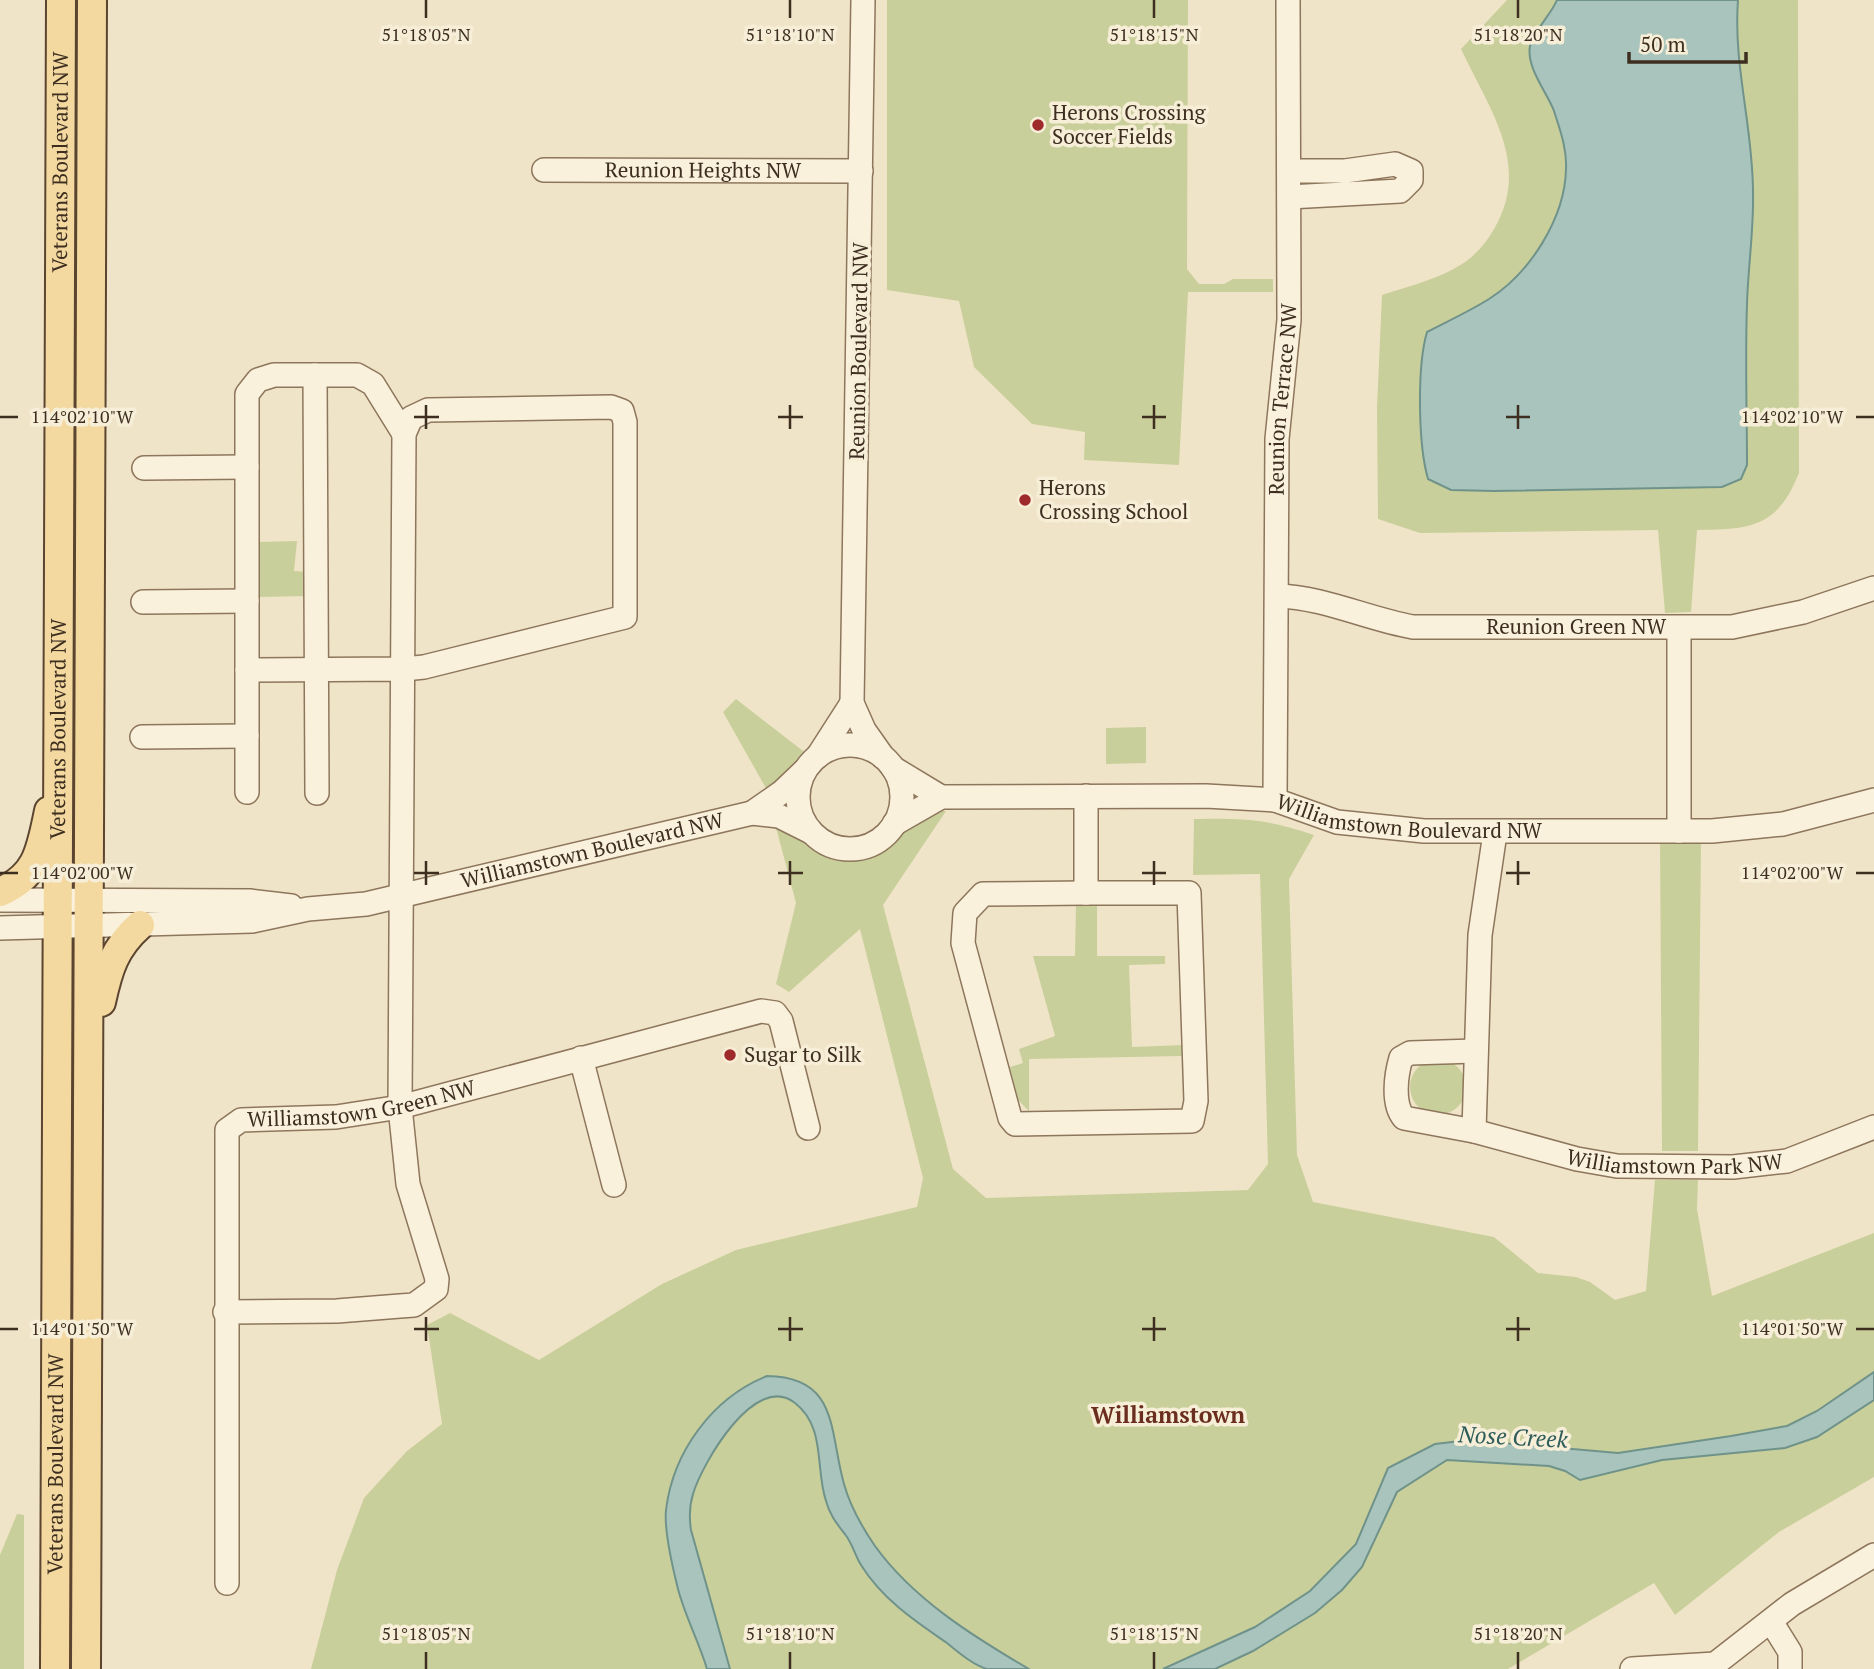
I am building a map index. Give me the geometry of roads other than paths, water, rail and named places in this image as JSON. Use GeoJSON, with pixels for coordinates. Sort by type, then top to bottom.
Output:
{"type":"FeatureCollection","features":[{"type":"Feature","properties":{"kind":"main road","name":"Veterans Boulevard NW"},"geometry":{"type":"LineString","coordinates":[[55,1669],[61,0]]}},
{"type":"Feature","properties":{"kind":"main road","name":"Veterans Boulevard NW"},"geometry":{"type":"LineString","coordinates":[[86,1669],[93,0]]}},
{"type":"Feature","properties":{"kind":"main road"},"geometry":{"type":"LineString","coordinates":[[0,892],[19,884],[28,875],[44,835],[59,764]]}},
{"type":"Feature","properties":{"kind":"main road"},"geometry":{"type":"LineString","coordinates":[[88,1056],[109,963],[127,937],[140,925]]}},
{"type":"Feature","properties":{"kind":"street","name":"Reunion Boulevard NW"},"geometry":{"type":"LineString","coordinates":[[863,0],[852,703],[864,730],[888,763]]}},
{"type":"Feature","properties":{"kind":"street","name":"Reunion Terrace NW"},"geometry":{"type":"LineString","coordinates":[[1275,800],[1277,439],[1289,320],[1288,0]]}},
{"type":"Feature","properties":{"kind":"street"},"geometry":{"type":"LineString","coordinates":[[1289,170],[1345,171],[1395,164],[1411,172],[1411,180],[1400,191],[1289,197]]}},
{"type":"Feature","properties":{"kind":"street","name":"Reunion Heights NW"},"geometry":{"type":"LineString","coordinates":[[544,170],[861,170]]}},
{"type":"Feature","properties":{"kind":"street"},"geometry":{"type":"LineString","coordinates":[[247,792],[247,394],[258,380],[274,375],[357,375],[373,384],[404,434]]}},
{"type":"Feature","properties":{"kind":"street"},"geometry":{"type":"LineString","coordinates":[[315,375],[317,793]]}},
{"type":"Feature","properties":{"kind":"street"},"geometry":{"type":"LineString","coordinates":[[225,1312],[337,1311],[414,1305],[436,1289],[437,1279],[408,1184],[400,1107],[403,896],[404,669],[404,434],[411,418],[428,410],[611,407],[622,411],[625,422],[625,617],[424,667],[404,669],[247,670]]}},
{"type":"Feature","properties":{"kind":"street"},"geometry":{"type":"LineString","coordinates":[[144,468],[247,467]]}},
{"type":"Feature","properties":{"kind":"street","name":"Reunion Green NW"},"geometry":{"type":"LineString","coordinates":[[1277,596],[1325,602],[1380,621],[1413,627],[1679,629],[1732,627],[1765,622],[1874,588]]}},
{"type":"Feature","properties":{"kind":"street"},"geometry":{"type":"LineString","coordinates":[[143,602],[247,601]]}},
{"type":"Feature","properties":{"kind":"street"},"geometry":{"type":"LineString","coordinates":[[1679,629],[1679,831]]}},
{"type":"Feature","properties":{"kind":"street"},"geometry":{"type":"LineString","coordinates":[[852,703],[812,763],[797,800],[803,819],[811,832],[831,846],[850,849],[864,847],[880,839],[899,815],[901,792],[888,763]]}},
{"type":"Feature","properties":{"kind":"street"},"geometry":{"type":"LineString","coordinates":[[142,737],[247,736]]}},
{"type":"Feature","properties":{"kind":"street"},"geometry":{"type":"LineString","coordinates":[[812,763],[829,749],[855,745],[940,797],[894,824]]}},
{"type":"Feature","properties":{"kind":"street","name":"Williamstown Boulevard NW"},"geometry":{"type":"LineString","coordinates":[[752,813],[782,792],[812,763]]}},
{"type":"Feature","properties":{"kind":"street","name":"Williamstown Boulevard NW"},"geometry":{"type":"LineString","coordinates":[[940,797],[1086,796],[1275,800],[1338,822],[1424,831],[1495,833],[1679,831],[1783,824],[1874,800]]}},
{"type":"Feature","properties":{"kind":"street"},"geometry":{"type":"LineString","coordinates":[[1086,796],[1086,893]]}},
{"type":"Feature","properties":{"kind":"street","name":"Williamstown Boulevard NW"},"geometry":{"type":"LineString","coordinates":[[89,914],[140,925],[251,921],[308,909],[403,896],[752,813],[779,816],[811,832]]}},
{"type":"Feature","properties":{"kind":"street"},"geometry":{"type":"LineString","coordinates":[[1474,1131],[1480,935],[1495,833]]}},
{"type":"Feature","properties":{"kind":"street"},"geometry":{"type":"LineString","coordinates":[[1086,893],[1189,893],[1196,1101],[1192,1121],[1016,1124],[1010,1118],[963,943],[965,914],[983,894],[1086,893]]}},
{"type":"Feature","properties":{"kind":"street"},"geometry":{"type":"LineString","coordinates":[[0,900],[58,914],[89,914]]}},
{"type":"Feature","properties":{"kind":"street","name":"Williamstown Boulevard NW"},"geometry":{"type":"LineString","coordinates":[[89,914],[250,901],[308,909]]}},
{"type":"Feature","properties":{"kind":"street"},"geometry":{"type":"LineString","coordinates":[[0,928],[58,914]]}},
{"type":"Feature","properties":{"kind":"street","name":"Williamstown Green NW"},"geometry":{"type":"LineString","coordinates":[[227,1583],[227,1130],[240,1120],[336,1117],[400,1107],[751,1013],[775,1013],[784,1029],[808,1128]]}},
{"type":"Feature","properties":{"kind":"street","name":"Williamstown Park NW"},"geometry":{"type":"LineString","coordinates":[[1475,1051],[1410,1052],[1401,1058],[1397,1087],[1398,1111],[1404,1118],[1474,1131],[1577,1159],[1617,1166],[1732,1167],[1787,1161],[1874,1127]]}},
{"type":"Feature","properties":{"kind":"street"},"geometry":{"type":"LineString","coordinates":[[581,1058],[614,1185]]}},
{"type":"Feature","properties":{"kind":"street"},"geometry":{"type":"LineString","coordinates":[[1632,1669],[1715,1664],[1772,1623],[1793,1604],[1874,1555]]}},
{"type":"Feature","properties":{"kind":"street"},"geometry":{"type":"LineString","coordinates":[[1772,1623],[1790,1652],[1790,1669]]}},
{"type":"Feature","properties":{"kind":"water"},"geometry":{"type":"Polygon","coordinates":[[[1557,0],[1738,0],[1738,48],[1753,192],[1746,324],[1747,465],[1741,479],[1722,487],[1451,490],[1428,479],[1422,446],[1420,405],[1427,332],[1489,299],[1518,275],[1543,243],[1564,188],[1566,161],[1561,132],[1534,71],[1530,54],[1532,40],[1557,0]]]}},
{"type":"Feature","properties":{"kind":"water"},"geometry":{"type":"Polygon","coordinates":[[[1874,1372],[1874,1400],[1817,1437],[1785,1448],[1662,1460],[1580,1480],[1549,1466],[1447,1460],[1397,1492],[1362,1567],[1342,1590],[1315,1613],[1253,1651],[1215,1669],[1163,1669],[1255,1627],[1310,1591],[1356,1544],[1388,1468],[1435,1444],[1469,1440],[1618,1453],[1731,1436],[1787,1426],[1817,1411],[1874,1372]]]}},
{"type":"Feature","properties":{"kind":"water"},"geometry":{"type":"Polygon","coordinates":[[[767,1376],[790,1379],[807,1386],[819,1397],[827,1410],[850,1500],[875,1546],[890,1565],[926,1600],[946,1615],[1029,1669],[987,1669],[976,1665],[889,1599],[861,1565],[828,1506],[816,1436],[811,1424],[795,1403],[780,1396],[763,1400],[732,1425],[707,1463],[692,1499],[691,1530],[730,1669],[707,1669],[681,1599],[671,1560],[666,1518],[670,1488],[677,1468],[698,1430],[729,1398],[767,1376]]]}},
{"type":"Feature","properties":{"kind":"place","name":"Herons Crossing Soccer Fields"},"geometry":{"type":"Point","coordinates":[1038,125]}},
{"type":"Feature","properties":{"kind":"place","name":"Herons Crossing School"},"geometry":{"type":"Point","coordinates":[1025,500]}},
{"type":"Feature","properties":{"kind":"place","name":"Sugar to Silk"},"geometry":{"type":"Point","coordinates":[730,1055]}},
{"type":"Feature","properties":{"kind":"district","name":"Williamstown"},"geometry":{"type":"Point","coordinates":[1168,1415]}},
{"type":"Feature","properties":{"kind":"water label","name":"Nose Creek"},"geometry":{"type":"Point","coordinates":[1513,1437]}}]}
